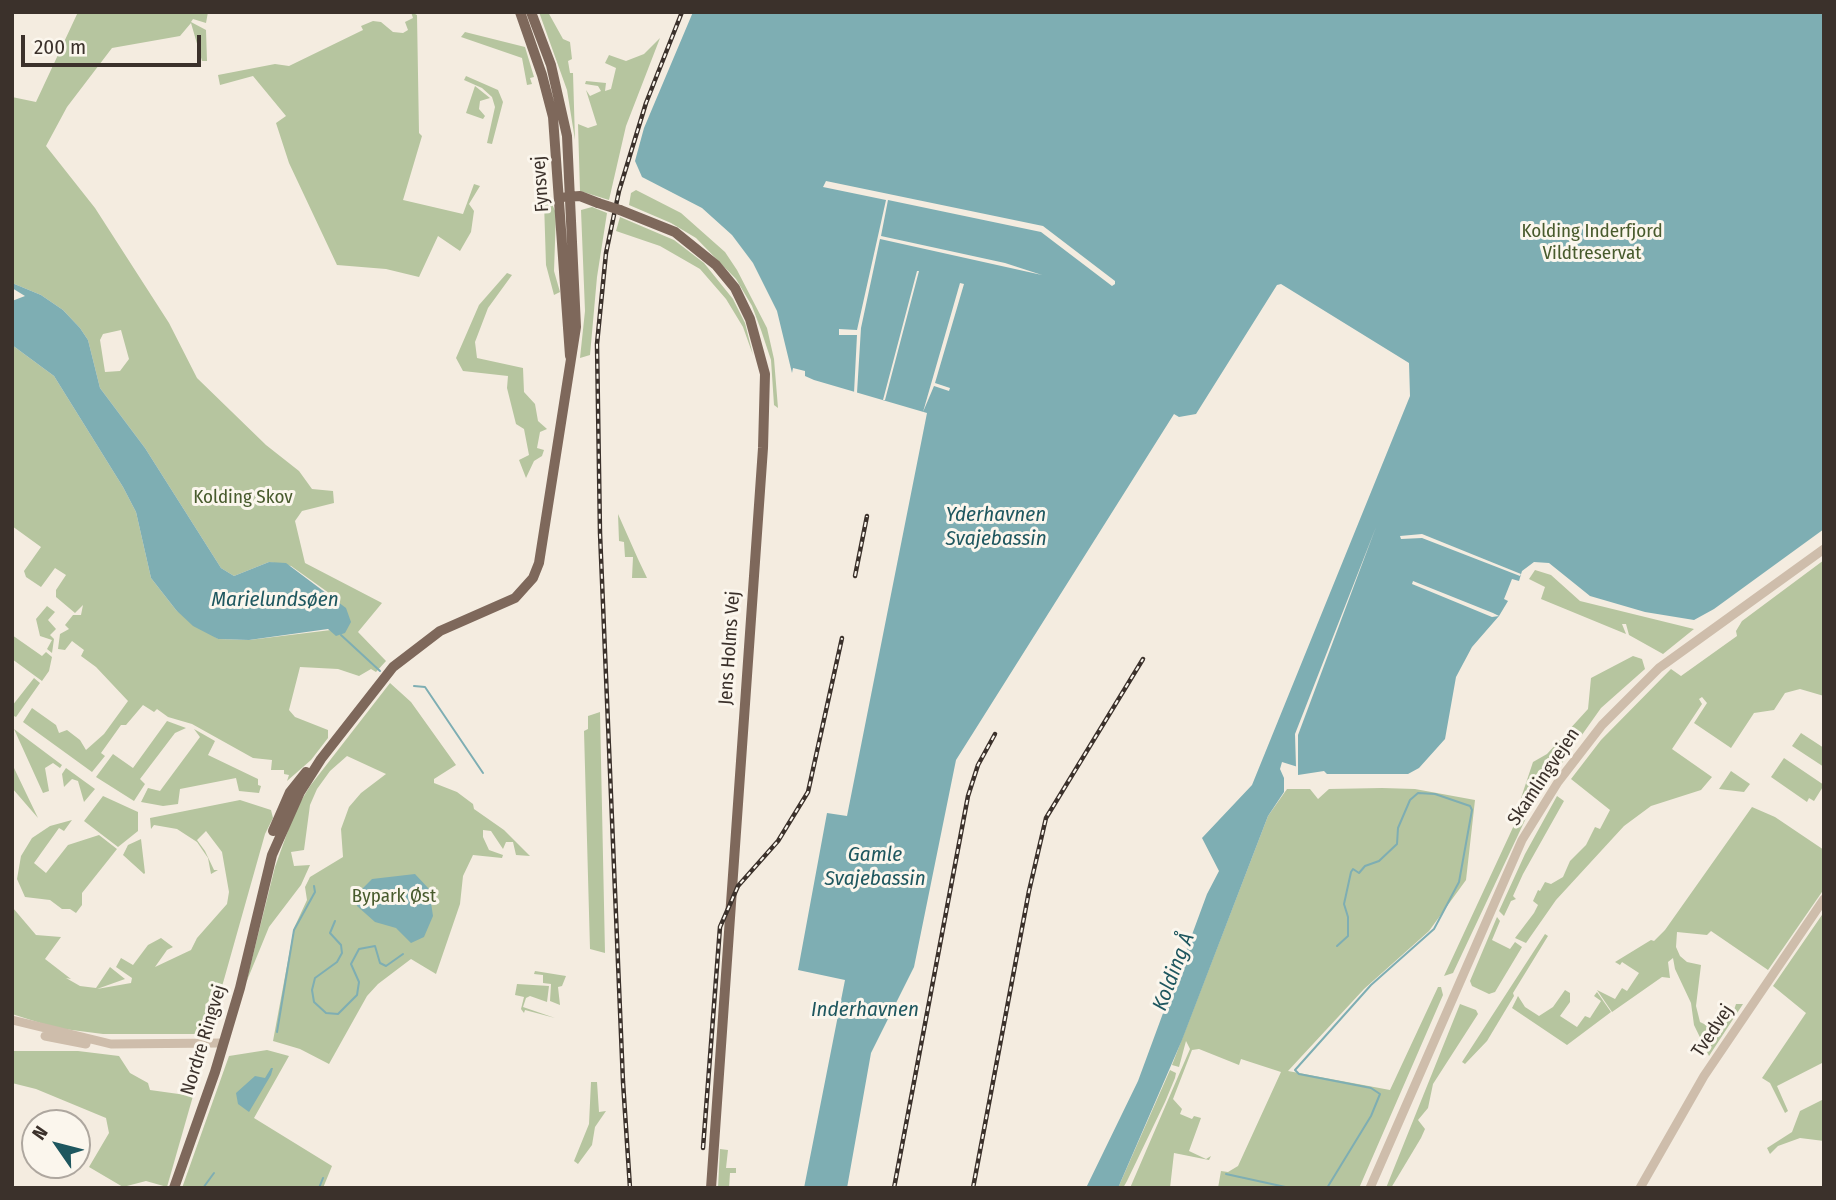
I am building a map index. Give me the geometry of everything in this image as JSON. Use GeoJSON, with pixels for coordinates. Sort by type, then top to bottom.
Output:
{"type":"FeatureCollection","features":[{"type":"Feature","properties":{"kind":"main road","name":"Fynsvej"},"geometry":{"type":"LineString","coordinates":[[520,12],[548,96],[567,199]]}},
{"type":"Feature","properties":{"kind":"main road","name":"Fynsvej"},"geometry":{"type":"LineString","coordinates":[[531,12],[561,105],[567,199],[571,359],[543,545],[533,578]]}},
{"type":"Feature","properties":{"kind":"main road","name":"Jens Holms Vej"},"geometry":{"type":"LineString","coordinates":[[567,199],[591,201],[642,218],[696,247],[735,288],[750,319],[765,374],[763,448],[711,1188]]}},
{"type":"Feature","properties":{"kind":"main road","name":"Nordre Ringvej"},"geometry":{"type":"LineString","coordinates":[[174,1188],[240,988],[260,900],[263,863],[282,807],[298,781],[321,759],[382,680],[407,654],[440,631],[510,601],[533,578]]}},
{"type":"Feature","properties":{"kind":"street","name":"Skamlingvejen"},"geometry":{"type":"LineString","coordinates":[[1370,1188],[1522,840],[1558,782],[1602,725],[1659,668],[1824,549]]}},
{"type":"Feature","properties":{"kind":"street","name":"Tvedvej"},"geometry":{"type":"LineString","coordinates":[[1640,1188],[1704,1076],[1824,899]]}},
{"type":"Feature","properties":{"kind":"street"},"geometry":{"type":"LineString","coordinates":[[12,1020],[102,1042]]}},
{"type":"Feature","properties":{"kind":"street"},"geometry":{"type":"LineString","coordinates":[[12,1027],[68,1042],[222,1043]]}},
{"type":"Feature","properties":{"kind":"green space","name":"Kolding Skov"},"geometry":{"type":"Polygon","coordinates":[[[78,12],[208,12],[206,23],[193,19],[191,22],[206,30],[207,61],[202,61],[191,23],[180,36],[112,48],[67,107],[46,146],[95,208],[169,323],[197,378],[266,445],[299,471],[312,489],[333,491],[334,503],[302,511],[295,521],[305,563],[382,603],[358,632],[386,661],[376,672],[371,669],[359,676],[338,669],[300,667],[289,710],[295,717],[328,730],[328,738],[311,760],[287,781],[289,775],[284,774],[284,770],[271,770],[272,760],[253,758],[192,724],[168,717],[157,709],[154,712],[143,705],[126,725],[121,725],[101,753],[105,756],[92,772],[23,722],[32,708],[56,725],[59,733],[67,730],[80,740],[86,750],[104,734],[128,701],[96,667],[81,656],[84,650],[72,641],[65,650],[58,649],[60,634],[69,629],[65,625],[73,615],[81,615],[83,605],[75,613],[56,597],[56,590],[66,575],[55,568],[41,587],[26,577],[24,571],[41,547],[12,526],[12,345],[54,376],[123,487],[136,512],[151,578],[176,610],[218,639],[249,640],[331,630],[329,593],[291,566],[269,562],[234,576],[221,568],[145,448],[100,388],[88,340],[80,328],[63,310],[41,295],[12,283],[12,97],[36,102],[78,12]],[[121,330],[103,334],[100,340],[105,372],[120,371],[129,359],[121,330]]]}},
{"type":"Feature","properties":{"kind":"green space"},"geometry":{"type":"Polygon","coordinates":[[[411,12],[417,15],[419,133],[422,136],[403,200],[463,214],[474,184],[480,186],[469,204],[474,211],[471,232],[460,251],[438,236],[419,277],[386,269],[337,265],[289,163],[276,123],[286,116],[253,76],[220,85],[218,75],[275,64],[289,66],[363,30],[361,26],[373,21],[381,22],[393,32],[403,33],[408,30],[405,22],[413,18],[411,12]]]}},
{"type":"Feature","properties":{"kind":"green space"},"geometry":{"type":"Polygon","coordinates":[[[539,12],[548,12],[563,39],[570,42],[572,59],[568,61],[570,73],[573,73],[575,140],[567,90],[539,12]]]}},
{"type":"Feature","properties":{"kind":"green space"},"geometry":{"type":"Polygon","coordinates":[[[465,32],[525,47],[534,77],[530,78],[532,84],[527,85],[522,58],[461,37],[465,32]]]}},
{"type":"Feature","properties":{"kind":"green space"},"geometry":{"type":"Polygon","coordinates":[[[660,38],[626,126],[609,200],[580,191],[578,124],[588,128],[597,125],[586,90],[590,96],[601,91],[598,86],[585,84],[586,81],[606,83],[605,91],[611,89],[616,68],[605,63],[609,55],[626,61],[644,54],[660,38]]]}},
{"type":"Feature","properties":{"kind":"green space"},"geometry":{"type":"Polygon","coordinates":[[[466,76],[498,90],[503,102],[492,144],[487,143],[495,107],[492,97],[482,88],[464,80],[466,76]]]}},
{"type":"Feature","properties":{"kind":"green space"},"geometry":{"type":"Polygon","coordinates":[[[475,86],[490,98],[480,101],[479,109],[485,116],[483,119],[466,113],[475,86]]]}},
{"type":"Feature","properties":{"kind":"green space"},"geometry":{"type":"Polygon","coordinates":[[[636,190],[681,213],[725,252],[737,270],[767,328],[774,359],[778,408],[774,405],[771,360],[752,306],[736,279],[696,238],[671,223],[629,205],[631,193],[636,190]]]}},
{"type":"Feature","properties":{"kind":"green space"},"geometry":{"type":"Polygon","coordinates":[[[544,202],[552,204],[556,213],[554,271],[560,292],[554,295],[546,265],[544,202]]]}},
{"type":"Feature","properties":{"kind":"green space"},"geometry":{"type":"Polygon","coordinates":[[[592,207],[607,213],[597,277],[590,355],[580,358],[585,311],[581,210],[592,207]]]}},
{"type":"Feature","properties":{"kind":"green space"},"geometry":{"type":"Polygon","coordinates":[[[620,217],[674,240],[704,263],[733,299],[745,323],[753,355],[743,327],[726,299],[700,269],[660,246],[616,231],[620,217]]]}},
{"type":"Feature","properties":{"kind":"green space"},"geometry":{"type":"Polygon","coordinates":[[[507,273],[512,275],[488,308],[475,342],[477,358],[523,368],[524,392],[535,404],[538,421],[547,429],[540,432],[537,448],[544,450],[542,456],[534,461],[526,478],[519,460],[529,455],[524,429],[516,424],[507,388],[508,376],[463,371],[456,358],[479,305],[507,273]]]}},
{"type":"Feature","properties":{"kind":"green space"},"geometry":{"type":"Polygon","coordinates":[[[618,514],[647,578],[632,578],[633,557],[625,557],[624,542],[619,541],[618,514]]]}},
{"type":"Feature","properties":{"kind":"green space"},"geometry":{"type":"Polygon","coordinates":[[[1824,560],[1824,696],[1800,689],[1785,693],[1774,710],[1754,713],[1731,748],[1694,723],[1707,703],[1702,697],[1699,699],[1702,704],[1672,749],[1712,777],[1701,790],[1651,806],[1624,826],[1556,900],[1526,943],[1515,938],[1538,905],[1533,901],[1538,890],[1540,891],[1545,882],[1551,884],[1563,877],[1570,861],[1586,845],[1595,827],[1600,829],[1610,810],[1571,779],[1601,740],[1671,669],[1681,676],[1737,636],[1736,631],[1742,621],[1824,560]]]}},
{"type":"Feature","properties":{"kind":"green space"},"geometry":{"type":"Polygon","coordinates":[[[1535,570],[1551,575],[1580,601],[1694,629],[1663,654],[1629,635],[1626,624],[1622,624],[1626,634],[1541,599],[1545,587],[1529,579],[1535,570]]]}},
{"type":"Feature","properties":{"kind":"green space"},"geometry":{"type":"Polygon","coordinates":[[[47,606],[55,612],[48,620],[56,629],[50,635],[54,639],[52,653],[47,649],[52,640],[40,636],[36,619],[47,606]]]}},
{"type":"Feature","properties":{"kind":"green space"},"geometry":{"type":"Polygon","coordinates":[[[12,635],[42,656],[46,652],[52,657],[49,671],[42,681],[12,659],[12,635]]]}},
{"type":"Feature","properties":{"kind":"green space"},"geometry":{"type":"Polygon","coordinates":[[[1633,656],[1642,659],[1645,669],[1601,708],[1533,804],[1520,801],[1533,762],[1547,754],[1588,709],[1591,678],[1633,656]]]}},
{"type":"Feature","properties":{"kind":"green space"},"geometry":{"type":"Polygon","coordinates":[[[34,678],[40,683],[16,717],[12,715],[12,706],[34,678]]]}},
{"type":"Feature","properties":{"kind":"green space","name":"Bypark Øst"},"geometry":{"type":"Polygon","coordinates":[[[390,683],[411,702],[456,765],[434,779],[434,783],[457,792],[473,804],[474,809],[504,830],[530,856],[516,855],[513,842],[506,842],[503,849],[491,831],[483,830],[489,850],[503,855],[502,858],[473,855],[463,876],[460,904],[436,974],[411,959],[378,984],[367,996],[329,1064],[300,1049],[273,1041],[294,928],[307,900],[305,887],[310,877],[343,857],[341,829],[349,807],[361,793],[386,774],[347,756],[330,771],[317,789],[310,805],[304,850],[291,852],[294,866],[310,865],[301,885],[269,927],[246,983],[275,867],[295,811],[310,786],[390,683]]]}},
{"type":"Feature","properties":{"kind":"green space"},"geometry":{"type":"Polygon","coordinates":[[[600,712],[605,953],[590,949],[584,731],[588,729],[588,716],[600,712]]]}},
{"type":"Feature","properties":{"kind":"green space"},"geometry":{"type":"Polygon","coordinates":[[[167,721],[186,728],[175,733],[140,779],[145,784],[134,801],[96,777],[113,754],[133,768],[167,721]]]}},
{"type":"Feature","properties":{"kind":"green space"},"geometry":{"type":"Polygon","coordinates":[[[14,729],[62,765],[60,768],[53,763],[45,768],[49,791],[43,793],[14,729]]]}},
{"type":"Feature","properties":{"kind":"green space"},"geometry":{"type":"Polygon","coordinates":[[[194,729],[215,741],[208,755],[258,779],[258,785],[261,786],[259,793],[239,791],[236,778],[180,789],[178,804],[163,806],[141,802],[148,788],[160,791],[200,737],[194,729]]]}},
{"type":"Feature","properties":{"kind":"green space"},"geometry":{"type":"Polygon","coordinates":[[[1801,733],[1824,748],[1824,767],[1792,746],[1801,733]]]}},
{"type":"Feature","properties":{"kind":"green space"},"geometry":{"type":"Polygon","coordinates":[[[1784,758],[1824,785],[1814,801],[1809,798],[1807,802],[1771,777],[1784,758]]]}},
{"type":"Feature","properties":{"kind":"green space"},"geometry":{"type":"Polygon","coordinates":[[[14,768],[38,818],[12,788],[14,768]]]}},
{"type":"Feature","properties":{"kind":"green space"},"geometry":{"type":"Polygon","coordinates":[[[66,768],[95,789],[84,802],[78,781],[72,779],[64,787],[62,774],[66,768]]]}},
{"type":"Feature","properties":{"kind":"green space"},"geometry":{"type":"Polygon","coordinates":[[[1731,771],[1750,784],[1744,792],[1719,789],[1731,771]]]}},
{"type":"Feature","properties":{"kind":"green space"},"geometry":{"type":"Polygon","coordinates":[[[1287,789],[1310,789],[1318,799],[1329,789],[1415,789],[1475,800],[1466,880],[1429,931],[1364,989],[1288,1071],[1390,1090],[1438,987],[1441,987],[1443,995],[1360,1186],[1218,1188],[1221,1171],[1228,1172],[1238,1166],[1281,1072],[1241,1059],[1239,1065],[1199,1049],[1192,1050],[1173,1099],[1182,1109],[1180,1114],[1192,1119],[1194,1116],[1201,1118],[1189,1151],[1206,1159],[1211,1156],[1209,1160],[1174,1153],[1170,1188],[1130,1188],[1190,1049],[1186,1041],[1179,1067],[1172,1065],[1268,816],[1287,789]]]}},
{"type":"Feature","properties":{"kind":"green space"},"geometry":{"type":"Polygon","coordinates":[[[103,796],[138,812],[138,831],[118,847],[84,821],[103,796]]]}},
{"type":"Feature","properties":{"kind":"green space"},"geometry":{"type":"Polygon","coordinates":[[[1557,796],[1564,801],[1523,874],[1513,896],[1516,899],[1511,901],[1504,916],[1499,911],[1525,854],[1557,796]]]}},
{"type":"Feature","properties":{"kind":"green space"},"geometry":{"type":"Polygon","coordinates":[[[240,800],[271,810],[273,818],[265,834],[212,1022],[201,1034],[103,1034],[56,1028],[12,1014],[13,908],[36,935],[61,937],[45,959],[71,979],[66,978],[80,986],[96,988],[110,967],[125,979],[97,989],[131,983],[132,978],[116,967],[121,958],[133,965],[148,945],[161,938],[173,947],[167,950],[155,967],[191,950],[197,938],[227,904],[229,892],[222,852],[206,831],[197,840],[205,851],[214,870],[218,870],[211,874],[208,858],[197,842],[177,829],[154,825],[151,829],[150,818],[240,800]]]}},
{"type":"Feature","properties":{"kind":"green space"},"geometry":{"type":"Polygon","coordinates":[[[1752,807],[1775,817],[1824,850],[1824,889],[1768,970],[1711,931],[1707,935],[1677,932],[1676,947],[1680,956],[1687,962],[1701,965],[1696,1006],[1700,1022],[1716,1030],[1722,1029],[1729,1010],[1734,1010],[1736,1004],[1743,1004],[1709,1056],[1694,1025],[1691,1003],[1675,969],[1673,958],[1668,962],[1670,978],[1662,977],[1612,1012],[1597,990],[1615,999],[1622,988],[1627,991],[1639,973],[1622,962],[1620,965],[1615,962],[1651,940],[1654,941],[1665,930],[1752,807]]]}},
{"type":"Feature","properties":{"kind":"green space"},"geometry":{"type":"Polygon","coordinates":[[[1522,808],[1527,816],[1453,973],[1444,976],[1522,808]]]}},
{"type":"Feature","properties":{"kind":"green space"},"geometry":{"type":"Polygon","coordinates":[[[72,820],[64,831],[59,828],[34,863],[46,873],[68,845],[99,835],[117,849],[82,893],[82,905],[76,913],[70,909],[62,909],[50,900],[25,897],[17,879],[21,856],[32,838],[50,826],[72,820]]]}},
{"type":"Feature","properties":{"kind":"green space"},"geometry":{"type":"Polygon","coordinates":[[[141,839],[144,874],[123,855],[128,845],[141,839]]]}},
{"type":"Feature","properties":{"kind":"green space"},"geometry":{"type":"Polygon","coordinates":[[[1824,912],[1824,1062],[1777,1086],[1788,1111],[1785,1113],[1770,1083],[1762,1078],[1806,1013],[1773,986],[1824,912]]]}},
{"type":"Feature","properties":{"kind":"green space"},"geometry":{"type":"Polygon","coordinates":[[[1497,917],[1500,921],[1492,940],[1510,949],[1515,942],[1522,947],[1495,992],[1489,994],[1472,986],[1470,981],[1497,917]]]}},
{"type":"Feature","properties":{"kind":"green space"},"geometry":{"type":"Polygon","coordinates":[[[1545,934],[1548,936],[1487,1041],[1465,1064],[1462,1062],[1545,934]]]}},
{"type":"Feature","properties":{"kind":"green space"},"geometry":{"type":"Polygon","coordinates":[[[535,971],[566,976],[562,986],[558,987],[560,1005],[550,1001],[551,984],[543,983],[543,975],[534,974],[535,971]]]}},
{"type":"Feature","properties":{"kind":"green space"},"geometry":{"type":"Polygon","coordinates":[[[517,984],[549,986],[547,1002],[530,996],[526,998],[523,1007],[555,1018],[525,1010],[524,1013],[521,1009],[524,997],[515,995],[517,984]]]}},
{"type":"Feature","properties":{"kind":"green space"},"geometry":{"type":"Polygon","coordinates":[[[1565,990],[1570,993],[1570,1002],[1560,1016],[1577,1027],[1585,1016],[1590,1018],[1601,1001],[1594,996],[1597,992],[1611,1012],[1567,1045],[1512,1008],[1518,996],[1525,1007],[1539,1016],[1553,1007],[1565,990]]]}},
{"type":"Feature","properties":{"kind":"green space"},"geometry":{"type":"Polygon","coordinates":[[[1460,1004],[1476,1010],[1478,1014],[1433,1084],[1428,1108],[1418,1120],[1425,1129],[1421,1138],[1391,1188],[1386,1188],[1460,1004]]]}},
{"type":"Feature","properties":{"kind":"green space"},"geometry":{"type":"Polygon","coordinates":[[[267,1050],[289,1056],[254,1118],[332,1166],[323,1188],[182,1188],[229,1056],[267,1050]]]}},
{"type":"Feature","properties":{"kind":"green space"},"geometry":{"type":"Polygon","coordinates":[[[12,1051],[78,1051],[119,1056],[130,1073],[148,1083],[150,1090],[193,1096],[167,1187],[146,1181],[123,1187],[91,1168],[109,1133],[106,1118],[91,1112],[91,1109],[84,1109],[36,1089],[12,1083],[12,1051]]]}},
{"type":"Feature","properties":{"kind":"green space"},"geometry":{"type":"Polygon","coordinates":[[[1170,1070],[1176,1073],[1165,1102],[1127,1181],[1123,1188],[1118,1188],[1170,1070]]]}},
{"type":"Feature","properties":{"kind":"green space"},"geometry":{"type":"Polygon","coordinates":[[[591,1082],[597,1082],[599,1112],[606,1111],[595,1127],[592,1145],[578,1164],[574,1161],[589,1124],[591,1082]]]}},
{"type":"Feature","properties":{"kind":"green space"},"geometry":{"type":"Polygon","coordinates":[[[1824,1099],[1824,1141],[1800,1138],[1778,1146],[1770,1154],[1767,1148],[1792,1132],[1800,1111],[1824,1099]]]}},
{"type":"Feature","properties":{"kind":"green space"},"geometry":{"type":"Polygon","coordinates":[[[720,1149],[728,1150],[726,1168],[736,1168],[736,1173],[730,1173],[729,1188],[718,1188],[720,1149]]]}},
{"type":"Feature","properties":{"kind":"water","name":"Kolding Inderfjord Vildtreservat"},"geometry":{"type":"Polygon","coordinates":[[[693,12],[1824,12],[1824,529],[1714,609],[1694,620],[1645,612],[1590,596],[1549,563],[1534,562],[1522,571],[1519,581],[1512,579],[1504,599],[1508,601],[1499,616],[1472,647],[1456,677],[1445,739],[1419,768],[1408,774],[1327,774],[1324,771],[1298,775],[1298,767],[1282,762],[1280,769],[1284,778],[1284,792],[1268,816],[1182,1040],[1118,1188],[1086,1188],[1138,1081],[1207,894],[1219,871],[1202,838],[1252,785],[1410,396],[1409,363],[1281,284],[1277,285],[1196,414],[1179,417],[1174,414],[956,760],[914,967],[871,1053],[847,1188],[804,1188],[845,980],[798,970],[827,813],[847,816],[927,413],[814,380],[805,376],[805,371],[793,368],[792,373],[777,311],[753,263],[732,235],[702,208],[642,177],[635,161],[644,128],[693,12]]]}},
{"type":"Feature","properties":{"kind":"water","name":"Marielundsøen"},"geometry":{"type":"Polygon","coordinates":[[[12,283],[41,295],[63,310],[80,328],[88,340],[100,388],[145,448],[221,568],[234,576],[269,562],[286,563],[346,608],[351,622],[345,633],[336,636],[328,629],[249,640],[218,639],[193,626],[176,610],[151,578],[136,512],[123,487],[54,376],[12,345],[12,301],[25,296],[12,288],[12,283]]]}},
{"type":"Feature","properties":{"kind":"water"},"geometry":{"type":"Polygon","coordinates":[[[415,874],[429,889],[433,916],[424,937],[411,943],[396,928],[375,922],[357,906],[356,901],[357,894],[372,879],[415,874]]]}},
{"type":"Feature","properties":{"kind":"water"},"geometry":{"type":"Polygon","coordinates":[[[271,1068],[271,1075],[249,1112],[238,1104],[236,1093],[255,1076],[265,1078],[271,1068]]]}},
{"type":"Feature","properties":{"kind":"pier"},"geometry":{"type":"Polygon","coordinates":[[[826,181],[1043,226],[1115,281],[1115,284],[1112,286],[1041,232],[888,200],[881,236],[1005,263],[1042,275],[880,239],[861,328],[857,393],[854,393],[857,335],[839,335],[839,329],[857,330],[886,200],[823,187],[826,181]]]}},
{"type":"Feature","properties":{"kind":"pier"},"geometry":{"type":"Polygon","coordinates":[[[917,271],[919,271],[883,400],[917,271]]]}},
{"type":"Feature","properties":{"kind":"pier"},"geometry":{"type":"Polygon","coordinates":[[[960,283],[964,284],[935,383],[950,388],[949,391],[934,386],[923,412],[960,283]]]}},
{"type":"Feature","properties":{"kind":"pier"},"geometry":{"type":"Polygon","coordinates":[[[1376,527],[1298,735],[1296,767],[1295,734],[1376,527]]]}},
{"type":"Feature","properties":{"kind":"pier"},"geometry":{"type":"Polygon","coordinates":[[[1422,534],[1521,574],[1520,576],[1422,538],[1401,539],[1400,536],[1422,534]]]}},
{"type":"Feature","properties":{"kind":"pier"},"geometry":{"type":"Polygon","coordinates":[[[1413,581],[1499,616],[1492,617],[1412,584],[1413,581]]]}},
{"type":"Feature","properties":{"kind":"waterway"},"geometry":{"type":"LineString","coordinates":[[341,635],[380,671]]}},
{"type":"Feature","properties":{"kind":"waterway"},"geometry":{"type":"LineString","coordinates":[[414,686],[425,687],[483,773]]}},
{"type":"Feature","properties":{"kind":"waterway"},"geometry":{"type":"LineString","coordinates":[[1327,1188],[1371,1116],[1380,1094],[1371,1088],[1299,1074],[1295,1070],[1371,985],[1434,929],[1459,882],[1472,810],[1470,806],[1435,794],[1418,793],[1410,800],[1398,828],[1397,844],[1379,861],[1365,866],[1359,873],[1353,869],[1351,872],[1344,904],[1348,917],[1348,936],[1337,946]]}},
{"type":"Feature","properties":{"kind":"waterway"},"geometry":{"type":"LineString","coordinates":[[277,1032],[294,930],[315,892],[314,886]]}},
{"type":"Feature","properties":{"kind":"waterway"},"geometry":{"type":"LineString","coordinates":[[335,921],[330,933],[341,945],[342,953],[337,962],[315,978],[312,990],[314,1002],[326,1013],[338,1014],[357,995],[359,982],[351,964],[359,949],[375,946],[380,963],[386,966],[403,954]]}},
{"type":"Feature","properties":{"kind":"waterway"},"geometry":{"type":"LineString","coordinates":[[203,1188],[214,1173]]}},
{"type":"Feature","properties":{"kind":"waterway"},"geometry":{"type":"LineString","coordinates":[[1226,1174],[1290,1188]]}},
{"type":"Feature","properties":{"kind":"waterway"},"geometry":{"type":"LineString","coordinates":[[319,1188],[323,1178]]}},
{"type":"Feature","properties":{"kind":"railway"},"geometry":{"type":"LineString","coordinates":[[630,1188],[623,1082],[600,533],[597,344],[606,253],[619,191],[646,103],[682,12]]}},
{"type":"Feature","properties":{"kind":"railway"},"geometry":{"type":"LineString","coordinates":[[855,576],[867,516]]}},
{"type":"Feature","properties":{"kind":"railway"},"geometry":{"type":"LineString","coordinates":[[703,1148],[720,927],[738,886],[778,841],[808,792],[842,638]]}},
{"type":"Feature","properties":{"kind":"railway"},"geometry":{"type":"LineString","coordinates":[[973,1188],[1029,891],[1046,818],[1143,659]]}},
{"type":"Feature","properties":{"kind":"railway"},"geometry":{"type":"LineString","coordinates":[[894,1188],[968,796],[978,765],[995,734]]}},
{"type":"Feature","properties":{"kind":"water label","name":"Yderhavnen Svajebassin"},"geometry":{"type":"Point","coordinates":[996,527]}},
{"type":"Feature","properties":{"kind":"water label","name":"Gamle Svajebassin"},"geometry":{"type":"Point","coordinates":[875,867]}},
{"type":"Feature","properties":{"kind":"water label","name":"Kolding Å"},"geometry":{"type":"Point","coordinates":[1174,972]}},
{"type":"Feature","properties":{"kind":"water label","name":"Inderhavnen"},"geometry":{"type":"Point","coordinates":[865,1010]}}]}
